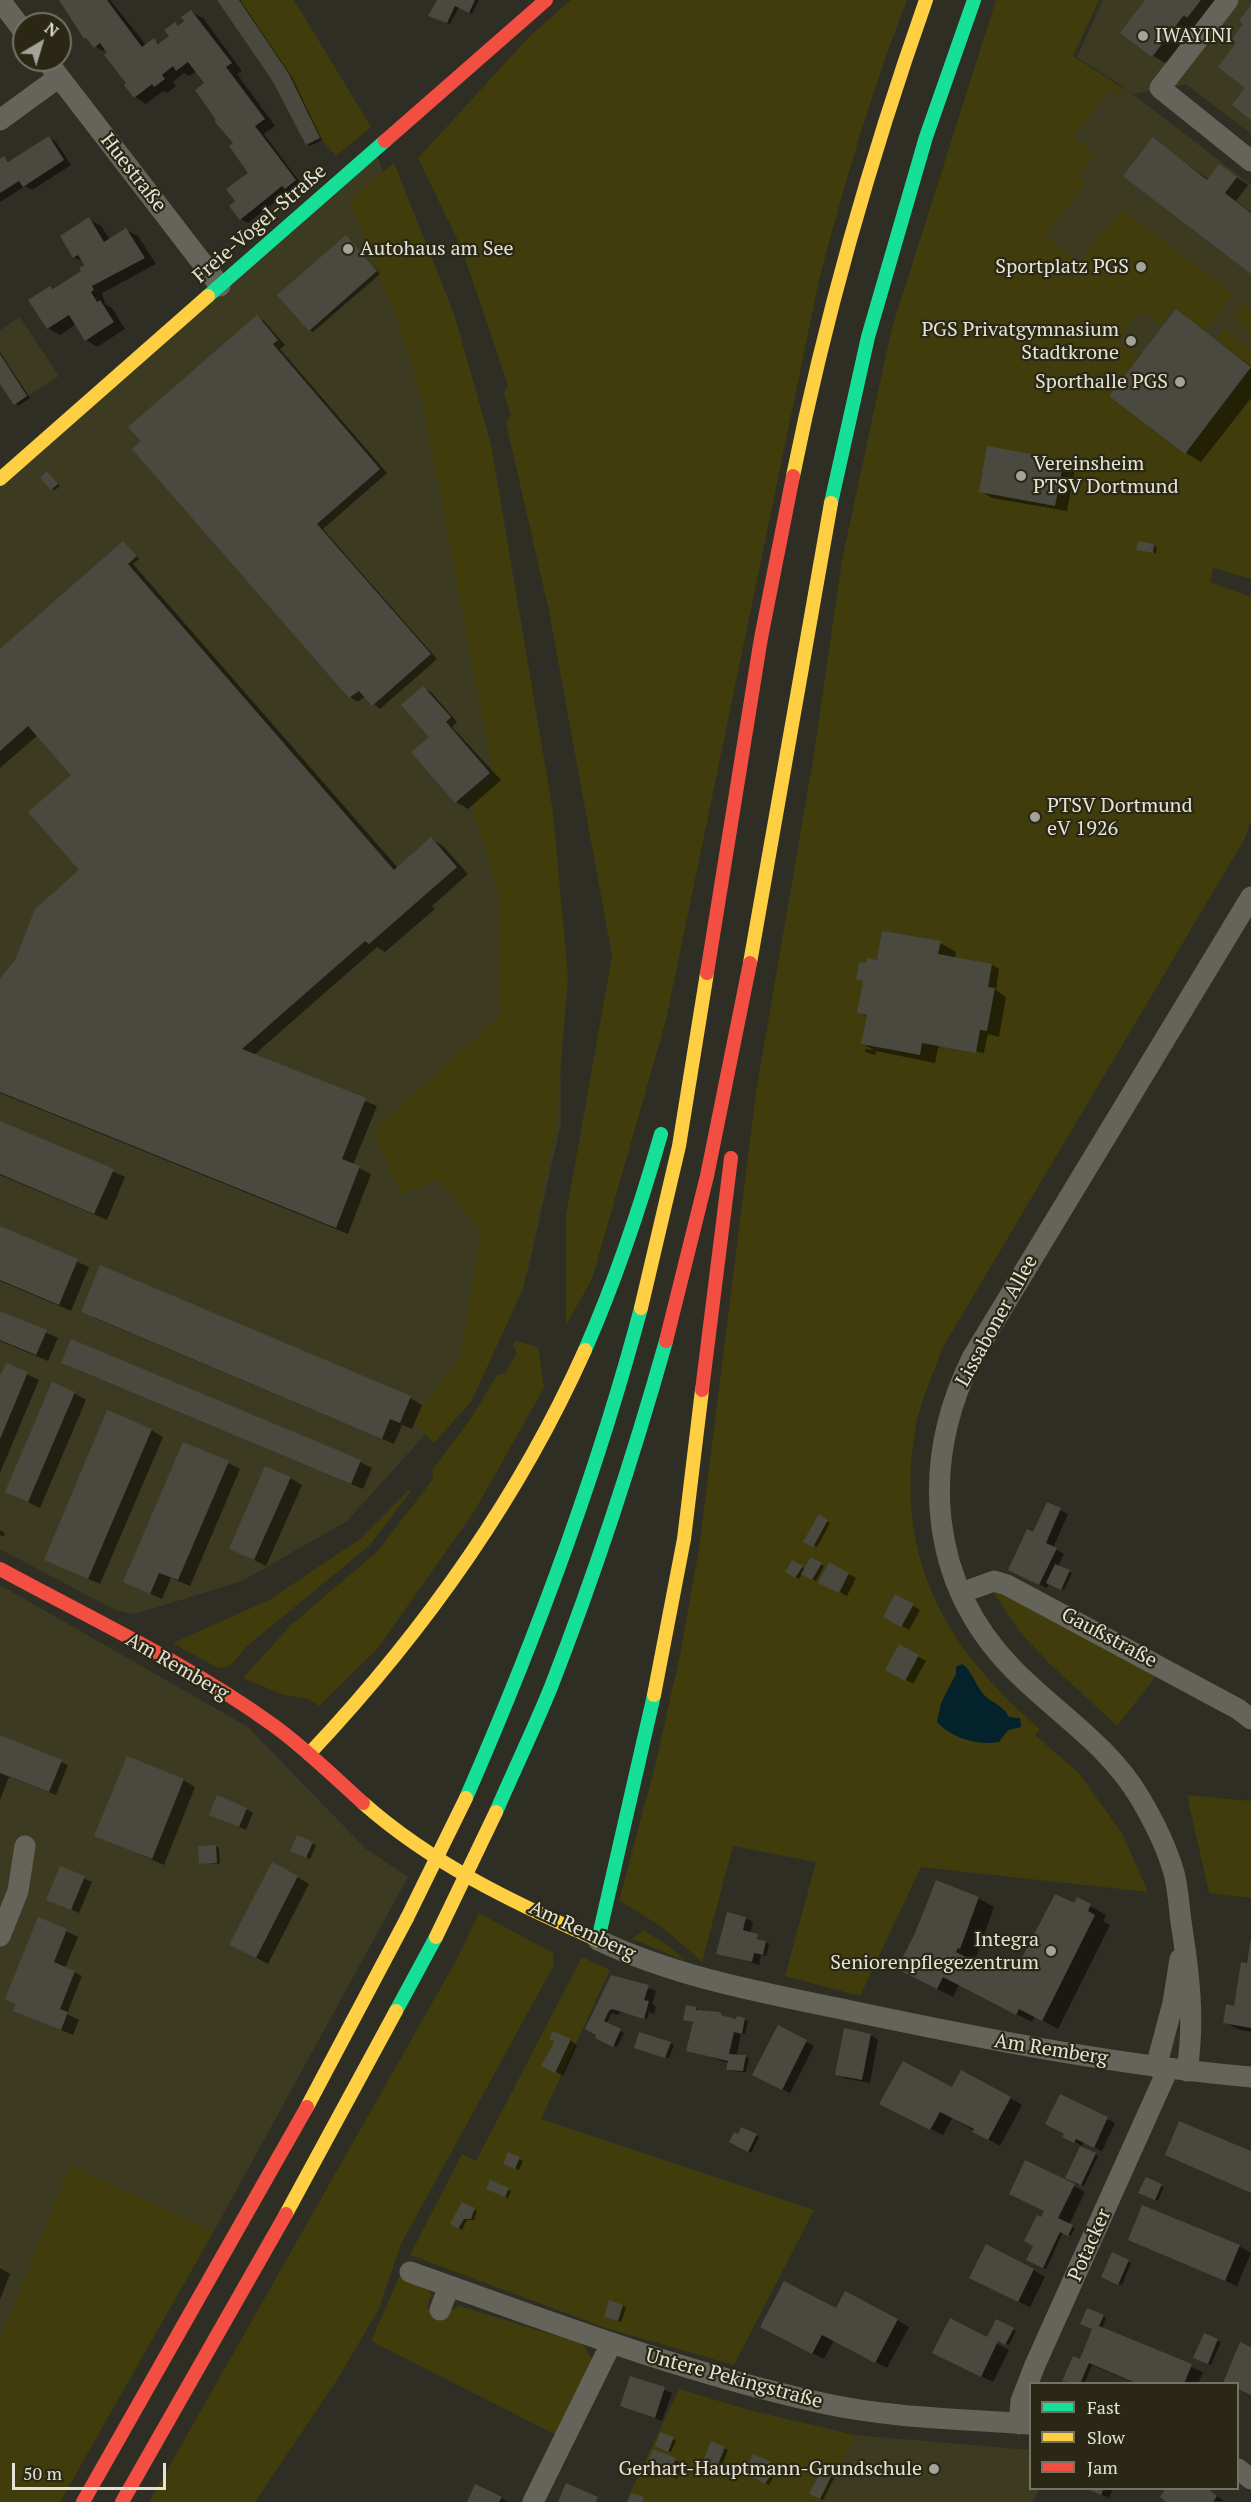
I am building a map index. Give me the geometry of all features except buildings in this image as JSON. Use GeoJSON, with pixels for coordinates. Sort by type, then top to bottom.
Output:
{"type":"FeatureCollection","features":[{"type":"Feature","properties":{"kind":"main road","name":"Freie-Vogel-Straße"},"geometry":{"type":"LineString","coordinates":[[0,479],[546,0]]}},
{"type":"Feature","properties":{"kind":"main road"},"geometry":{"type":"LineString","coordinates":[[83,2502],[323,2078],[407,1918],[466,1798],[520,1673],[580,1513],[626,1363],[671,1184],[696,1057],[706,970],[794,460],[856,208],[926,0]]}},
{"type":"Feature","properties":{"kind":"main road"},"geometry":{"type":"LineString","coordinates":[[122,2502],[269,2246],[436,1937],[496,1812],[571,1637],[646,1413],[679,1295],[704,1187],[766,883],[823,541],[868,337],[926,136],[974,0]]}},
{"type":"Feature","properties":{"kind":"main road"},"geometry":{"type":"LineString","coordinates":[[752,1024],[758,990],[766,883]]}},
{"type":"Feature","properties":{"kind":"main road"},"geometry":{"type":"LineString","coordinates":[[679,1055],[706,970]]}},
{"type":"Feature","properties":{"kind":"main road"},"geometry":{"type":"LineString","coordinates":[[309,1754],[386,1671],[494,1519],[528,1461],[566,1390],[616,1277],[638,1215],[664,1120]]}},
{"type":"Feature","properties":{"kind":"main road"},"geometry":{"type":"LineString","coordinates":[[598,1940],[642,1755],[684,1539],[719,1238],[732,1149]]}},
{"type":"Feature","properties":{"kind":"main road","name":"Am Remberg"},"geometry":{"type":"LineString","coordinates":[[0,1569],[238,1702],[291,1738],[350,1793],[423,1851],[598,1940]]}},
{"type":"Feature","properties":{"kind":"street"},"geometry":{"type":"LineString","coordinates":[[0,0],[12,16]]}},
{"type":"Feature","properties":{"kind":"street"},"geometry":{"type":"LineString","coordinates":[[1228,0],[1160,88],[1251,161]]}},
{"type":"Feature","properties":{"kind":"street"},"geometry":{"type":"LineString","coordinates":[[0,120],[48,72]]}},
{"type":"Feature","properties":{"kind":"street","name":"Huestraße"},"geometry":{"type":"LineString","coordinates":[[55,72],[220,286]]}},
{"type":"Feature","properties":{"kind":"street","name":"Lissaboner Allee"},"geometry":{"type":"LineString","coordinates":[[1170,2069],[1191,2042],[1191,1992],[1174,1872],[1140,1797],[1090,1738],[1012,1668],[989,1641],[961,1593],[945,1551],[938,1480],[942,1442],[959,1385],[988,1331],[1251,897]]}},
{"type":"Feature","properties":{"kind":"street","name":"Gaußstraße"},"geometry":{"type":"LineString","coordinates":[[961,1593],[994,1581],[1007,1585],[1198,1686],[1251,1719]]}},
{"type":"Feature","properties":{"kind":"street"},"geometry":{"type":"LineString","coordinates":[[0,1936],[18,1891],[25,1846]]}},
{"type":"Feature","properties":{"kind":"street","name":"Lissaboner Allee"},"geometry":{"type":"LineString","coordinates":[[1170,2069],[1173,2003],[1183,1938]]}},
{"type":"Feature","properties":{"kind":"street","name":"Am Remberg"},"geometry":{"type":"LineString","coordinates":[[598,1940],[672,1970],[729,1985],[968,2036],[1170,2069],[1251,2077]]}},
{"type":"Feature","properties":{"kind":"street","name":"Potacker"},"geometry":{"type":"LineString","coordinates":[[1025,2424],[1021,2402],[1035,2365],[1170,2069]]}},
{"type":"Feature","properties":{"kind":"street","name":"Untere Pekingstraße"},"geometry":{"type":"LineString","coordinates":[[410,2272],[611,2344],[823,2404],[878,2413],[1025,2424]]}},
{"type":"Feature","properties":{"kind":"street"},"geometry":{"type":"LineString","coordinates":[[440,2310],[449,2286]]}},
{"type":"Feature","properties":{"kind":"street"},"geometry":{"type":"LineString","coordinates":[[533,2502],[611,2344]]}},
{"type":"Feature","properties":{"kind":"street"},"geometry":{"type":"LineString","coordinates":[[1239,2470],[1251,2479]]}},
{"type":"Feature","properties":{"kind":"shaded area"},"geometry":{"type":"Polygon","coordinates":[[[239,0],[293,0],[302,13],[371,127],[336,156],[320,138],[289,74],[239,0]]]}},
{"type":"Feature","properties":{"kind":"shaded area"},"geometry":{"type":"Polygon","coordinates":[[[571,0],[907,0],[859,139],[819,280],[666,1020],[592,1279],[566,1325],[566,1215],[612,956],[549,611],[506,423],[511,415],[504,394],[508,385],[461,247],[418,158],[530,36],[571,0]]]}},
{"type":"Feature","properties":{"kind":"shaded area"},"geometry":{"type":"Polygon","coordinates":[[[996,0],[1099,0],[1073,56],[1124,89],[1119,95],[1110,89],[1073,137],[1096,155],[1079,176],[1086,182],[1045,236],[1079,263],[1121,209],[1233,294],[1204,331],[1174,307],[1160,325],[1141,311],[1118,341],[1139,357],[1109,396],[1185,454],[1251,369],[1251,579],[1213,568],[1210,582],[1251,597],[1251,820],[1244,840],[943,1347],[918,1415],[911,1472],[912,1516],[920,1556],[933,1595],[952,1631],[976,1665],[1040,1729],[1035,1735],[1078,1772],[1122,1833],[1148,1892],[921,1867],[860,1996],[785,1976],[816,1862],[733,1846],[702,1962],[663,1928],[619,1901],[656,1762],[680,1655],[699,1549],[756,1092],[814,754],[842,560],[891,331],[996,0]]]}},
{"type":"Feature","properties":{"kind":"shaded area","name":"PGS Privatgymnasium Stadtkrone"},"geometry":{"type":"Polygon","coordinates":[[[1103,0],[1251,0],[1251,134],[1186,84],[1134,94],[1126,89],[1251,185],[1251,508],[1217,544],[1030,294],[1080,73],[1119,95],[1125,88],[1077,57],[1103,0]]]}},
{"type":"Feature","properties":{"kind":"shaded area"},"geometry":{"type":"Polygon","coordinates":[[[377,156],[452,360],[560,1008],[561,1123],[527,1274],[451,1406],[347,1521],[242,1581],[135,1614],[115,1610],[0,1549],[0,479],[377,156]]]}},
{"type":"Feature","properties":{"kind":"shaded area"},"geometry":{"type":"Polygon","coordinates":[[[394,163],[454,314],[491,444],[553,812],[568,977],[556,1124],[523,1289],[471,1402],[434,1443],[412,1421],[461,1356],[481,1230],[438,1179],[401,1195],[373,1130],[499,1017],[499,895],[470,801],[494,778],[423,403],[401,331],[349,199],[394,163]]]}},
{"type":"Feature","properties":{"kind":"shaded area"},"geometry":{"type":"Polygon","coordinates":[[[1243,303],[1251,309],[1251,333],[1232,317],[1243,303]]]}},
{"type":"Feature","properties":{"kind":"shaded area"},"geometry":{"type":"Polygon","coordinates":[[[20,317],[59,376],[14,405],[0,384],[0,330],[20,317]]]}},
{"type":"Feature","properties":{"kind":"shaded area"},"geometry":{"type":"Polygon","coordinates":[[[1224,328],[1251,349],[1251,367],[1216,340],[1224,328]]]}},
{"type":"Feature","properties":{"kind":"shaded area"},"geometry":{"type":"Polygon","coordinates":[[[515,1341],[538,1347],[544,1388],[475,1510],[378,1648],[319,1706],[309,1699],[284,1695],[243,1678],[291,1625],[378,1551],[433,1479],[432,1470],[471,1418],[497,1375],[505,1373],[517,1353],[513,1345],[515,1341]]]}},
{"type":"Feature","properties":{"kind":"shaded area"},"geometry":{"type":"Polygon","coordinates":[[[410,1489],[369,1546],[247,1646],[230,1666],[218,1668],[173,1643],[271,1599],[361,1538],[410,1489]]]}},
{"type":"Feature","properties":{"kind":"shaded area"},"geometry":{"type":"Polygon","coordinates":[[[0,1585],[248,1727],[365,1848],[408,1877],[214,2231],[70,2166],[0,2341],[0,1585]]]}},
{"type":"Feature","properties":{"kind":"shaded area"},"geometry":{"type":"Polygon","coordinates":[[[999,1591],[1160,1671],[1117,1726],[1049,1663],[1020,1632],[993,1592],[999,1591]]]}},
{"type":"Feature","properties":{"kind":"shaded area"},"geometry":{"type":"Polygon","coordinates":[[[1187,1795],[1251,1801],[1251,1898],[1209,1893],[1187,1795]]]}},
{"type":"Feature","properties":{"kind":"shaded area"},"geometry":{"type":"Polygon","coordinates":[[[479,1913],[553,1953],[554,1965],[401,2244],[379,2309],[337,2380],[255,2502],[149,2502],[457,1959],[479,1913]]]}},
{"type":"Feature","properties":{"kind":"shaded area"},"geometry":{"type":"Polygon","coordinates":[[[643,1930],[669,1946],[686,1961],[632,1939],[643,1930]]]}},
{"type":"Feature","properties":{"kind":"shaded area"},"geometry":{"type":"Polygon","coordinates":[[[582,1957],[610,1970],[541,2119],[814,2210],[734,2365],[609,2329],[410,2255],[462,2154],[476,2161],[582,1957]]]}},
{"type":"Feature","properties":{"kind":"shaded area"},"geometry":{"type":"Polygon","coordinates":[[[70,2166],[214,2231],[60,2502],[0,2502],[0,2341],[70,2166]]]}},
{"type":"Feature","properties":{"kind":"shaded area"},"geometry":{"type":"Polygon","coordinates":[[[401,2273],[427,2287],[431,2295],[427,2308],[441,2316],[459,2306],[583,2344],[593,2361],[556,2435],[371,2341],[401,2273]]]}},
{"type":"Feature","properties":{"kind":"shaded area"},"geometry":{"type":"Polygon","coordinates":[[[679,2389],[749,2410],[855,2435],[823,2502],[626,2502],[679,2389]]]}},
{"type":"Feature","properties":{"kind":"shaded area","name":"Gerhart-Hauptmann-Grundschule"},"geometry":{"type":"Polygon","coordinates":[[[855,2435],[1029,2450],[1029,2490],[1039,2490],[1033,2502],[823,2502],[855,2435]]]}},
{"type":"Feature","properties":{"kind":"water"},"geometry":{"type":"Polygon","coordinates":[[[962,1664],[968,1669],[984,1695],[1003,1709],[1009,1717],[1020,1718],[1021,1727],[1008,1730],[999,1742],[974,1742],[957,1736],[937,1722],[941,1703],[956,1674],[956,1667],[962,1664]]]}},
{"type":"Feature","properties":{"kind":"traffic: fast"},"geometry":{"type":"LineString","coordinates":[[831,503],[868,337],[926,137],[974,0]]}},
{"type":"Feature","properties":{"kind":"traffic: fast"},"geometry":{"type":"LineString","coordinates":[[208,296],[385,141]]}},
{"type":"Feature","properties":{"kind":"traffic: fast"},"geometry":{"type":"LineString","coordinates":[[585,1350],[627,1243],[661,1134]]}},
{"type":"Feature","properties":{"kind":"traffic: fast"},"geometry":{"type":"LineString","coordinates":[[466,1798],[517,1678],[563,1556],[605,1433],[641,1308]]}},
{"type":"Feature","properties":{"kind":"traffic: fast"},"geometry":{"type":"LineString","coordinates":[[496,1812],[551,1687],[583,1602],[627,1472],[666,1341]]}},
{"type":"Feature","properties":{"kind":"traffic: fast"},"geometry":{"type":"LineString","coordinates":[[598,1940],[654,1695]]}},
{"type":"Feature","properties":{"kind":"traffic: fast"},"geometry":{"type":"LineString","coordinates":[[396,2011],[436,1937]]}},
{"type":"Feature","properties":{"kind":"traffic: slow"},"geometry":{"type":"LineString","coordinates":[[793,476],[820,355],[851,235],[926,0]]}},
{"type":"Feature","properties":{"kind":"traffic: slow"},"geometry":{"type":"LineString","coordinates":[[0,479],[208,296]]}},
{"type":"Feature","properties":{"kind":"traffic: slow"},"geometry":{"type":"LineString","coordinates":[[750,963],[831,503]]}},
{"type":"Feature","properties":{"kind":"traffic: slow"},"geometry":{"type":"LineString","coordinates":[[641,1308],[679,1146],[707,973]]}},
{"type":"Feature","properties":{"kind":"traffic: slow"},"geometry":{"type":"LineString","coordinates":[[309,1754],[391,1661],[464,1564],[498,1513],[529,1460],[585,1350]]}},
{"type":"Feature","properties":{"kind":"traffic: slow"},"geometry":{"type":"LineString","coordinates":[[654,1695],[684,1539],[702,1390]]}},
{"type":"Feature","properties":{"kind":"traffic: slow"},"geometry":{"type":"LineString","coordinates":[[407,1918],[466,1798]]}},
{"type":"Feature","properties":{"kind":"traffic: slow"},"geometry":{"type":"LineString","coordinates":[[363,1803],[417,1845],[475,1880],[536,1912],[598,1940]]}},
{"type":"Feature","properties":{"kind":"traffic: slow"},"geometry":{"type":"LineString","coordinates":[[436,1937],[496,1812]]}},
{"type":"Feature","properties":{"kind":"traffic: slow"},"geometry":{"type":"LineString","coordinates":[[307,2107],[407,1918]]}},
{"type":"Feature","properties":{"kind":"traffic: slow"},"geometry":{"type":"LineString","coordinates":[[286,2214],[396,2011]]}},
{"type":"Feature","properties":{"kind":"traffic: jam"},"geometry":{"type":"LineString","coordinates":[[385,141],[546,0]]}},
{"type":"Feature","properties":{"kind":"traffic: jam"},"geometry":{"type":"LineString","coordinates":[[707,973],[761,638],[793,476]]}},
{"type":"Feature","properties":{"kind":"traffic: jam"},"geometry":{"type":"LineString","coordinates":[[666,1341],[707,1176],[750,963]]}},
{"type":"Feature","properties":{"kind":"traffic: jam"},"geometry":{"type":"LineString","coordinates":[[702,1390],[731,1158]]}},
{"type":"Feature","properties":{"kind":"traffic: jam"},"geometry":{"type":"LineString","coordinates":[[0,1569],[174,1662],[241,1703],[296,1743],[363,1803]]}},
{"type":"Feature","properties":{"kind":"traffic: jam"},"geometry":{"type":"LineString","coordinates":[[83,2502],[307,2107]]}},
{"type":"Feature","properties":{"kind":"traffic: jam"},"geometry":{"type":"LineString","coordinates":[[122,2502],[286,2214]]}},
{"type":"Feature","properties":{"kind":"place","name":"IWAYINI"},"geometry":{"type":"Point","coordinates":[1143,36]}},
{"type":"Feature","properties":{"kind":"place","name":"Autohaus am See"},"geometry":{"type":"Point","coordinates":[348,249]}},
{"type":"Feature","properties":{"kind":"place","name":"Sportplatz PGS"},"geometry":{"type":"Point","coordinates":[1141,267]}},
{"type":"Feature","properties":{"kind":"place","name":"PGS Privatgymnasium Stadtkrone"},"geometry":{"type":"Point","coordinates":[1131,341]}},
{"type":"Feature","properties":{"kind":"place","name":"Sporthalle PGS"},"geometry":{"type":"Point","coordinates":[1180,382]}},
{"type":"Feature","properties":{"kind":"place","name":"Vereinsheim PTSV Dortmund"},"geometry":{"type":"Point","coordinates":[1021,476]}},
{"type":"Feature","properties":{"kind":"place","name":"PTSV Dortmund eV 1926"},"geometry":{"type":"Point","coordinates":[1035,817]}},
{"type":"Feature","properties":{"kind":"place","name":"Integra Seniorenpflegezentrum"},"geometry":{"type":"Point","coordinates":[1051,1951]}},
{"type":"Feature","properties":{"kind":"place","name":"Gerhart-Hauptmann-Grundschule"},"geometry":{"type":"Point","coordinates":[934,2469]}}]}
